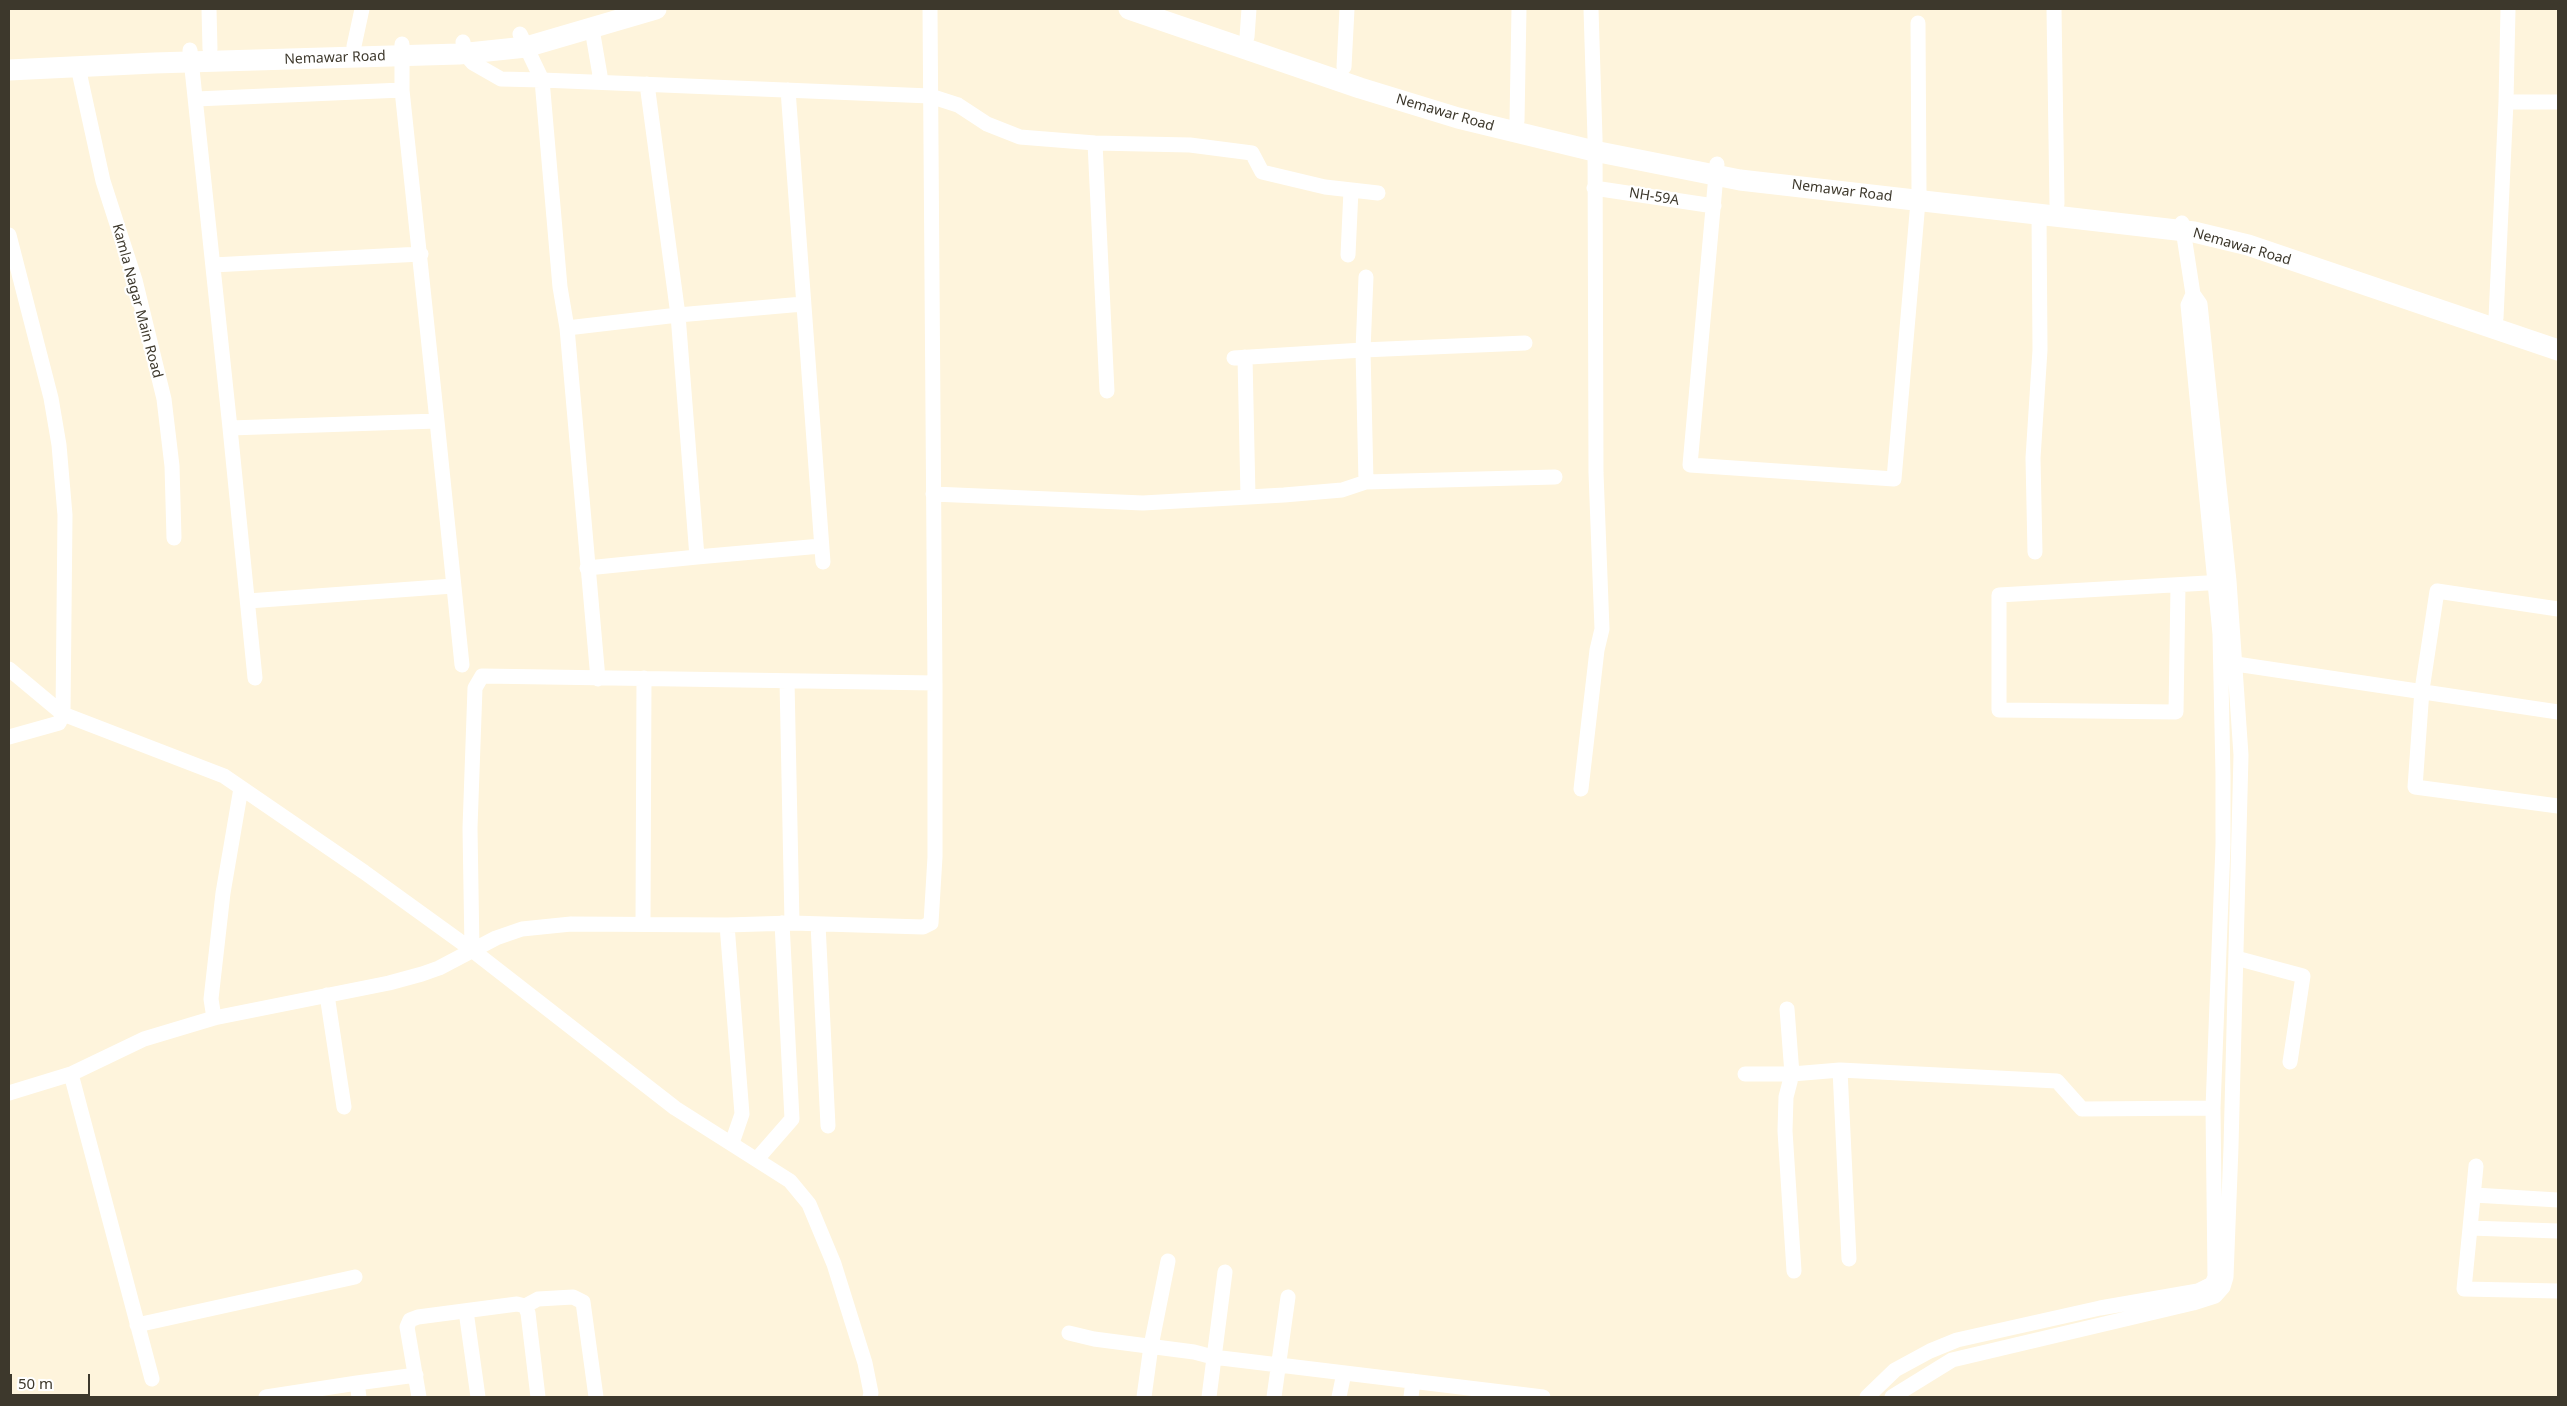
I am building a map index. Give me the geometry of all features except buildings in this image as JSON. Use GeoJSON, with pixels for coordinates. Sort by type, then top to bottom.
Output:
{"type":"FeatureCollection","features":[{"type":"Feature","properties":{"kind":"highway","name":"Nemawar Road"},"geometry":{"type":"LineString","coordinates":[[523,41],[563,25],[615,9]]}},
{"type":"Feature","properties":{"kind":"highway","name":"Nemawar Road"},"geometry":{"type":"LineString","coordinates":[[9,57],[464,48],[523,41],[592,29],[656,9]]}},
{"type":"Feature","properties":{"kind":"highway","name":"Nemawar Road"},"geometry":{"type":"LineString","coordinates":[[1129,9],[1376,86],[1517,121],[1594,145]]}},
{"type":"Feature","properties":{"kind":"highway","name":"Nemawar Road"},"geometry":{"type":"LineString","coordinates":[[1159,9],[1344,67],[1376,86],[1458,118],[1717,169],[1918,195],[2231,230],[2558,339]]}},
{"type":"Feature","properties":{"kind":"highway","name":"Nemawar Road"},"geometry":{"type":"LineString","coordinates":[[9,70],[78,67],[197,54],[354,46],[401,50]]}},
{"type":"Feature","properties":{"kind":"highway","name":"Nemawar Road"},"geometry":{"type":"LineString","coordinates":[[2183,225],[2248,245],[2558,350]]}},
{"type":"Feature","properties":{"kind":"street"},"geometry":{"type":"LineString","coordinates":[[209,9],[197,54],[196,99],[255,678]]}},
{"type":"Feature","properties":{"kind":"street"},"geometry":{"type":"LineString","coordinates":[[354,46],[362,9]]}},
{"type":"Feature","properties":{"kind":"street"},"geometry":{"type":"LineString","coordinates":[[9,1093],[71,1074],[144,1039],[214,1018],[422,974],[496,938],[522,929],[571,924],[728,925],[787,923],[923,927],[931,923],[933,917],[935,857],[935,683],[930,9]]}},
{"type":"Feature","properties":{"kind":"street"},"geometry":{"type":"LineString","coordinates":[[1248,37],[1249,9]]}},
{"type":"Feature","properties":{"kind":"street"},"geometry":{"type":"LineString","coordinates":[[1344,67],[1347,9]]}},
{"type":"Feature","properties":{"kind":"street"},"geometry":{"type":"LineString","coordinates":[[1517,121],[1519,9]]}},
{"type":"Feature","properties":{"kind":"street"},"geometry":{"type":"LineString","coordinates":[[1582,789],[1597,650],[1602,629],[1596,473],[1594,145],[1591,9]]}},
{"type":"Feature","properties":{"kind":"street"},"geometry":{"type":"LineString","coordinates":[[2035,552],[2034,458],[2048,209],[2054,9]]}},
{"type":"Feature","properties":{"kind":"street"},"geometry":{"type":"LineString","coordinates":[[2496,318],[2506,102],[2508,9]]}},
{"type":"Feature","properties":{"kind":"street"},"geometry":{"type":"LineString","coordinates":[[1717,169],[1690,465],[1894,478],[1918,195],[1918,23]]}},
{"type":"Feature","properties":{"kind":"street"},"geometry":{"type":"LineString","coordinates":[[592,29],[601,81]]}},
{"type":"Feature","properties":{"kind":"street"},"geometry":{"type":"LineString","coordinates":[[523,41],[542,80],[560,286],[567,328],[598,679]]}},
{"type":"Feature","properties":{"kind":"street"},"geometry":{"type":"LineString","coordinates":[[464,48],[473,63],[501,79],[601,81],[930,96],[958,105],[986,124],[1020,137],[1095,143],[1190,145],[1252,153],[1262,172],[1325,187],[1378,193]]}},
{"type":"Feature","properties":{"kind":"street"},"geometry":{"type":"LineString","coordinates":[[401,50],[402,90],[421,254],[462,665]]}},
{"type":"Feature","properties":{"kind":"street","name":"Kamla Nagar Main Road"},"geometry":{"type":"LineString","coordinates":[[78,67],[103,181],[134,280],[164,399],[172,466],[174,538]]}},
{"type":"Feature","properties":{"kind":"street"},"geometry":{"type":"LineString","coordinates":[[647,84],[678,315],[697,557]]}},
{"type":"Feature","properties":{"kind":"street"},"geometry":{"type":"LineString","coordinates":[[196,99],[402,90]]}},
{"type":"Feature","properties":{"kind":"street"},"geometry":{"type":"LineString","coordinates":[[587,568],[697,557],[822,554],[788,90]]}},
{"type":"Feature","properties":{"kind":"street"},"geometry":{"type":"LineString","coordinates":[[2506,102],[2558,102]]}},
{"type":"Feature","properties":{"kind":"street"},"geometry":{"type":"LineString","coordinates":[[1095,143],[1108,391]]}},
{"type":"Feature","properties":{"kind":"street","name":"NH-59A"},"geometry":{"type":"LineString","coordinates":[[1594,188],[1714,206]]}},
{"type":"Feature","properties":{"kind":"street"},"geometry":{"type":"LineString","coordinates":[[1348,255],[1351,190]]}},
{"type":"Feature","properties":{"kind":"street"},"geometry":{"type":"LineString","coordinates":[[1892,1397],[1952,1360],[2161,1312],[2215,1296],[2223,1287],[2227,1256],[2241,755],[2236,664],[2222,582],[2188,305],[2193,294],[2183,225]]}},
{"type":"Feature","properties":{"kind":"street"},"geometry":{"type":"LineString","coordinates":[[9,235],[13,264],[51,398],[65,515],[63,714],[59,724],[9,737]]}},
{"type":"Feature","properties":{"kind":"street"},"geometry":{"type":"LineString","coordinates":[[213,265],[421,254]]}},
{"type":"Feature","properties":{"kind":"street"},"geometry":{"type":"LineString","coordinates":[[1366,277],[1363,350],[1366,482]]}},
{"type":"Feature","properties":{"kind":"street"},"geometry":{"type":"LineString","coordinates":[[567,328],[678,315],[803,304]]}},
{"type":"Feature","properties":{"kind":"street"},"geometry":{"type":"LineString","coordinates":[[1248,498],[1240,357],[1524,343]]}},
{"type":"Feature","properties":{"kind":"street"},"geometry":{"type":"LineString","coordinates":[[230,428],[437,421]]}},
{"type":"Feature","properties":{"kind":"street"},"geometry":{"type":"LineString","coordinates":[[933,494],[1143,503],[1248,498],[1342,490],[1366,482],[1555,476]]}},
{"type":"Feature","properties":{"kind":"street"},"geometry":{"type":"LineString","coordinates":[[2178,586],[2176,712],[1999,710],[1999,595],[2222,582]]}},
{"type":"Feature","properties":{"kind":"street"},"geometry":{"type":"LineString","coordinates":[[1867,1397],[1895,1370],[1957,1340],[2100,1308],[2198,1291],[2212,1284],[2215,1247],[2214,1047],[2223,845],[2220,634],[2222,582]]}},
{"type":"Feature","properties":{"kind":"street"},"geometry":{"type":"LineString","coordinates":[[248,601],[453,586]]}},
{"type":"Feature","properties":{"kind":"street"},"geometry":{"type":"LineString","coordinates":[[2558,609],[2437,591],[2422,690],[2415,787],[2558,806]]}},
{"type":"Feature","properties":{"kind":"street"},"geometry":{"type":"LineString","coordinates":[[2236,664],[2422,690],[2558,712]]}},
{"type":"Feature","properties":{"kind":"street"},"geometry":{"type":"LineString","coordinates":[[9,669],[63,714],[204,767],[241,788],[472,950],[675,1108],[790,1181],[810,1204],[824,1235],[865,1363],[871,1393],[870,1397]]}},
{"type":"Feature","properties":{"kind":"street"},"geometry":{"type":"LineString","coordinates":[[472,950],[470,828],[475,688],[482,676],[935,683]]}},
{"type":"Feature","properties":{"kind":"street"},"geometry":{"type":"LineString","coordinates":[[643,923],[644,678]]}},
{"type":"Feature","properties":{"kind":"street"},"geometry":{"type":"LineString","coordinates":[[757,1159],[792,1119],[787,923],[787,681]]}},
{"type":"Feature","properties":{"kind":"street"},"geometry":{"type":"LineString","coordinates":[[214,1018],[211,999],[222,893],[241,788]]}},
{"type":"Feature","properties":{"kind":"street"},"geometry":{"type":"LineString","coordinates":[[818,924],[828,1126]]}},
{"type":"Feature","properties":{"kind":"street"},"geometry":{"type":"LineString","coordinates":[[728,925],[742,1114],[732,1144]]}},
{"type":"Feature","properties":{"kind":"street"},"geometry":{"type":"LineString","coordinates":[[2236,958],[2303,976],[2290,1062]]}},
{"type":"Feature","properties":{"kind":"street"},"geometry":{"type":"LineString","coordinates":[[327,995],[344,1107]]}},
{"type":"Feature","properties":{"kind":"street"},"geometry":{"type":"LineString","coordinates":[[1787,1009],[1792,1074],[1786,1097],[1785,1131],[1794,1271]]}},
{"type":"Feature","properties":{"kind":"street"},"geometry":{"type":"LineString","coordinates":[[2214,1047],[2234,1047]]}},
{"type":"Feature","properties":{"kind":"street"},"geometry":{"type":"LineString","coordinates":[[1745,1074],[1792,1074],[1840,1070],[2057,1081],[2082,1109],[2213,1108]]}},
{"type":"Feature","properties":{"kind":"street"},"geometry":{"type":"LineString","coordinates":[[1840,1070],[1849,1259]]}},
{"type":"Feature","properties":{"kind":"street"},"geometry":{"type":"LineString","coordinates":[[71,1074],[152,1379]]}},
{"type":"Feature","properties":{"kind":"street"},"geometry":{"type":"LineString","coordinates":[[2476,1166],[2464,1289],[2558,1291]]}},
{"type":"Feature","properties":{"kind":"street"},"geometry":{"type":"LineString","coordinates":[[2474,1196],[2558,1200]]}},
{"type":"Feature","properties":{"kind":"street"},"geometry":{"type":"LineString","coordinates":[[2470,1228],[2558,1231]]}},
{"type":"Feature","properties":{"kind":"street"},"geometry":{"type":"LineString","coordinates":[[1144,1397],[1151,1346],[1168,1261]]}},
{"type":"Feature","properties":{"kind":"street"},"geometry":{"type":"LineString","coordinates":[[1209,1397],[1225,1272]]}},
{"type":"Feature","properties":{"kind":"street"},"geometry":{"type":"LineString","coordinates":[[137,1325],[355,1277]]}},
{"type":"Feature","properties":{"kind":"street"},"geometry":{"type":"LineString","coordinates":[[419,1397],[407,1327],[410,1320],[418,1317],[517,1304],[525,1306],[538,1299],[573,1297],[583,1302],[596,1397]]}},
{"type":"Feature","properties":{"kind":"street"},"geometry":{"type":"LineString","coordinates":[[1274,1397],[1288,1297]]}},
{"type":"Feature","properties":{"kind":"street"},"geometry":{"type":"LineString","coordinates":[[525,1306],[528,1314],[538,1397]]}},
{"type":"Feature","properties":{"kind":"street"},"geometry":{"type":"LineString","coordinates":[[466,1311],[478,1397]]}},
{"type":"Feature","properties":{"kind":"street"},"geometry":{"type":"LineString","coordinates":[[1069,1332],[1094,1339],[1151,1346],[1213,1357],[1413,1381],[1482,1394],[1544,1397]]}},
{"type":"Feature","properties":{"kind":"street"},"geometry":{"type":"LineString","coordinates":[[1340,1397],[1344,1373]]}},
{"type":"Feature","properties":{"kind":"street"},"geometry":{"type":"LineString","coordinates":[[266,1397],[358,1390],[416,1375]]}},
{"type":"Feature","properties":{"kind":"street"},"geometry":{"type":"LineString","coordinates":[[1411,1397],[1413,1381]]}}]}
